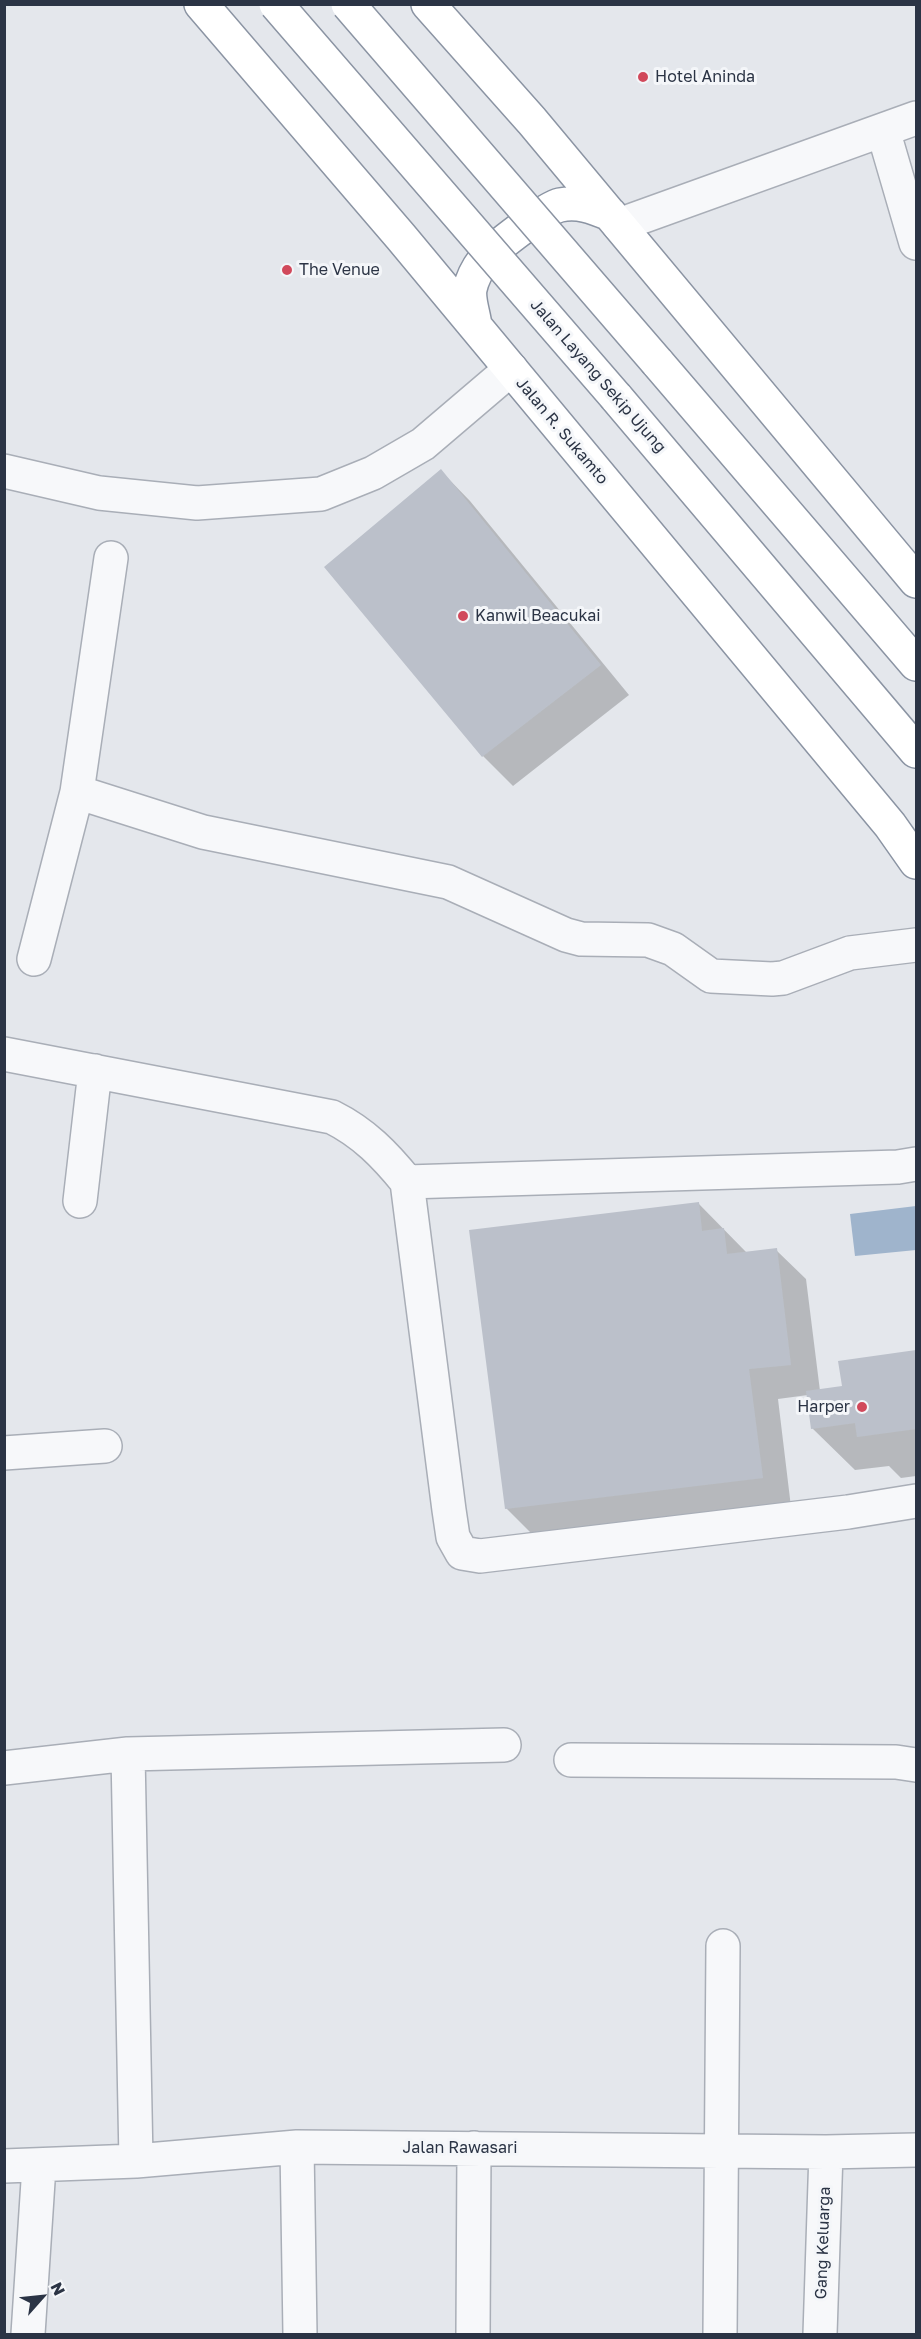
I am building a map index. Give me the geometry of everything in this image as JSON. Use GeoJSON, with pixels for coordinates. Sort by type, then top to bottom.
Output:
{"type":"FeatureCollection","features":[{"type":"Feature","properties":{"kind":"highway","name":"Jalan R. Sukamto"},"geometry":{"type":"LineString","coordinates":[[201,4],[476,326],[890,825],[916,862]]}},
{"type":"Feature","properties":{"kind":"highway","name":"Jalan Layang Sekip Ujung"},"geometry":{"type":"LineString","coordinates":[[276,4],[616,397],[916,751]]}},
{"type":"Feature","properties":{"kind":"highway"},"geometry":{"type":"LineString","coordinates":[[348,4],[916,664]]}},
{"type":"Feature","properties":{"kind":"highway"},"geometry":{"type":"LineString","coordinates":[[428,4],[532,121],[916,581]]}},
{"type":"Feature","properties":{"kind":"highway"},"geometry":{"type":"LineString","coordinates":[[476,326],[470,292],[474,277],[484,260],[545,212],[558,206],[575,204],[591,206],[614,220]]}},
{"type":"Feature","properties":{"kind":"street"},"geometry":{"type":"LineString","coordinates":[[614,220],[916,118]]}},
{"type":"Feature","properties":{"kind":"street"},"geometry":{"type":"LineString","coordinates":[[883,130],[916,243]]}},
{"type":"Feature","properties":{"kind":"street"},"geometry":{"type":"LineString","coordinates":[[4,471],[99,493],[197,503],[321,494],[373,473],[423,444],[511,369]]}},
{"type":"Feature","properties":{"kind":"street"},"geometry":{"type":"LineString","coordinates":[[34,959],[77,792],[111,558]]}},
{"type":"Feature","properties":{"kind":"street"},"geometry":{"type":"LineString","coordinates":[[77,792],[203,832],[448,882],[566,935],[581,939],[648,940],[673,949],[711,976],[783,978],[850,953],[916,945]]}},
{"type":"Feature","properties":{"kind":"street"},"geometry":{"type":"LineString","coordinates":[[4,1054],[332,1118],[354,1129],[370,1141],[407,1182],[448,1510],[453,1537],[462,1553],[480,1556],[848,1512],[916,1501]]}},
{"type":"Feature","properties":{"kind":"street"},"geometry":{"type":"LineString","coordinates":[[80,1201],[95,1071]]}},
{"type":"Feature","properties":{"kind":"street"},"geometry":{"type":"LineString","coordinates":[[407,1182],[898,1167],[916,1164]]}},
{"type":"Feature","properties":{"kind":"street"},"geometry":{"type":"LineString","coordinates":[[4,1453],[105,1446]]}},
{"type":"Feature","properties":{"kind":"street"},"geometry":{"type":"LineString","coordinates":[[4,1768],[128,1754],[504,1745]]}},
{"type":"Feature","properties":{"kind":"street"},"geometry":{"type":"LineString","coordinates":[[128,1754],[136,2162]]}},
{"type":"Feature","properties":{"kind":"street"},"geometry":{"type":"LineString","coordinates":[[571,1760],[896,1762],[916,1765]]}},
{"type":"Feature","properties":{"kind":"street"},"geometry":{"type":"LineString","coordinates":[[720,2334],[723,1946]]}},
{"type":"Feature","properties":{"kind":"street"},"geometry":{"type":"LineString","coordinates":[[297,2147],[300,2334]]}},
{"type":"Feature","properties":{"kind":"street","name":"Jalan Rawasari"},"geometry":{"type":"LineString","coordinates":[[4,2166],[136,2162],[297,2147],[826,2152],[916,2150]]}},
{"type":"Feature","properties":{"kind":"street"},"geometry":{"type":"LineString","coordinates":[[473,2334],[474,2148]]}},
{"type":"Feature","properties":{"kind":"street","name":"Gang Keluarga"},"geometry":{"type":"LineString","coordinates":[[820,2334],[826,2152]]}},
{"type":"Feature","properties":{"kind":"street"},"geometry":{"type":"LineString","coordinates":[[28,2334],[39,2166]]}},
{"type":"Feature","properties":{"kind":"water"},"geometry":{"type":"Polygon","coordinates":[[[916,1206],[916,1250],[855,1256],[850,1214],[916,1206]]]}},
{"type":"Feature","properties":{"kind":"building","name":"Kanwil Beacukai"},"geometry":{"type":"Polygon","coordinates":[[[441,469],[601,665],[482,757],[324,567],[441,469]]]}},
{"type":"Feature","properties":{"kind":"building"},"geometry":{"type":"Polygon","coordinates":[[[699,1202],[702,1231],[724,1228],[727,1254],[777,1248],[791,1365],[749,1369],[763,1478],[505,1509],[469,1230],[699,1202]]]}},
{"type":"Feature","properties":{"kind":"building","name":"Harper"},"geometry":{"type":"Polygon","coordinates":[[[916,1350],[916,1429],[857,1437],[855,1423],[811,1429],[806,1391],[842,1386],[838,1361],[916,1350]]]}},
{"type":"Feature","properties":{"kind":"place","name":"Hotel Aninda"},"geometry":{"type":"Point","coordinates":[643,77]}},
{"type":"Feature","properties":{"kind":"place","name":"The Venue"},"geometry":{"type":"Point","coordinates":[287,270]}},
{"type":"Feature","properties":{"kind":"place","name":"Kanwil Beacukai"},"geometry":{"type":"Point","coordinates":[463,616]}},
{"type":"Feature","properties":{"kind":"place","name":"Harper"},"geometry":{"type":"Point","coordinates":[862,1407]}}]}
